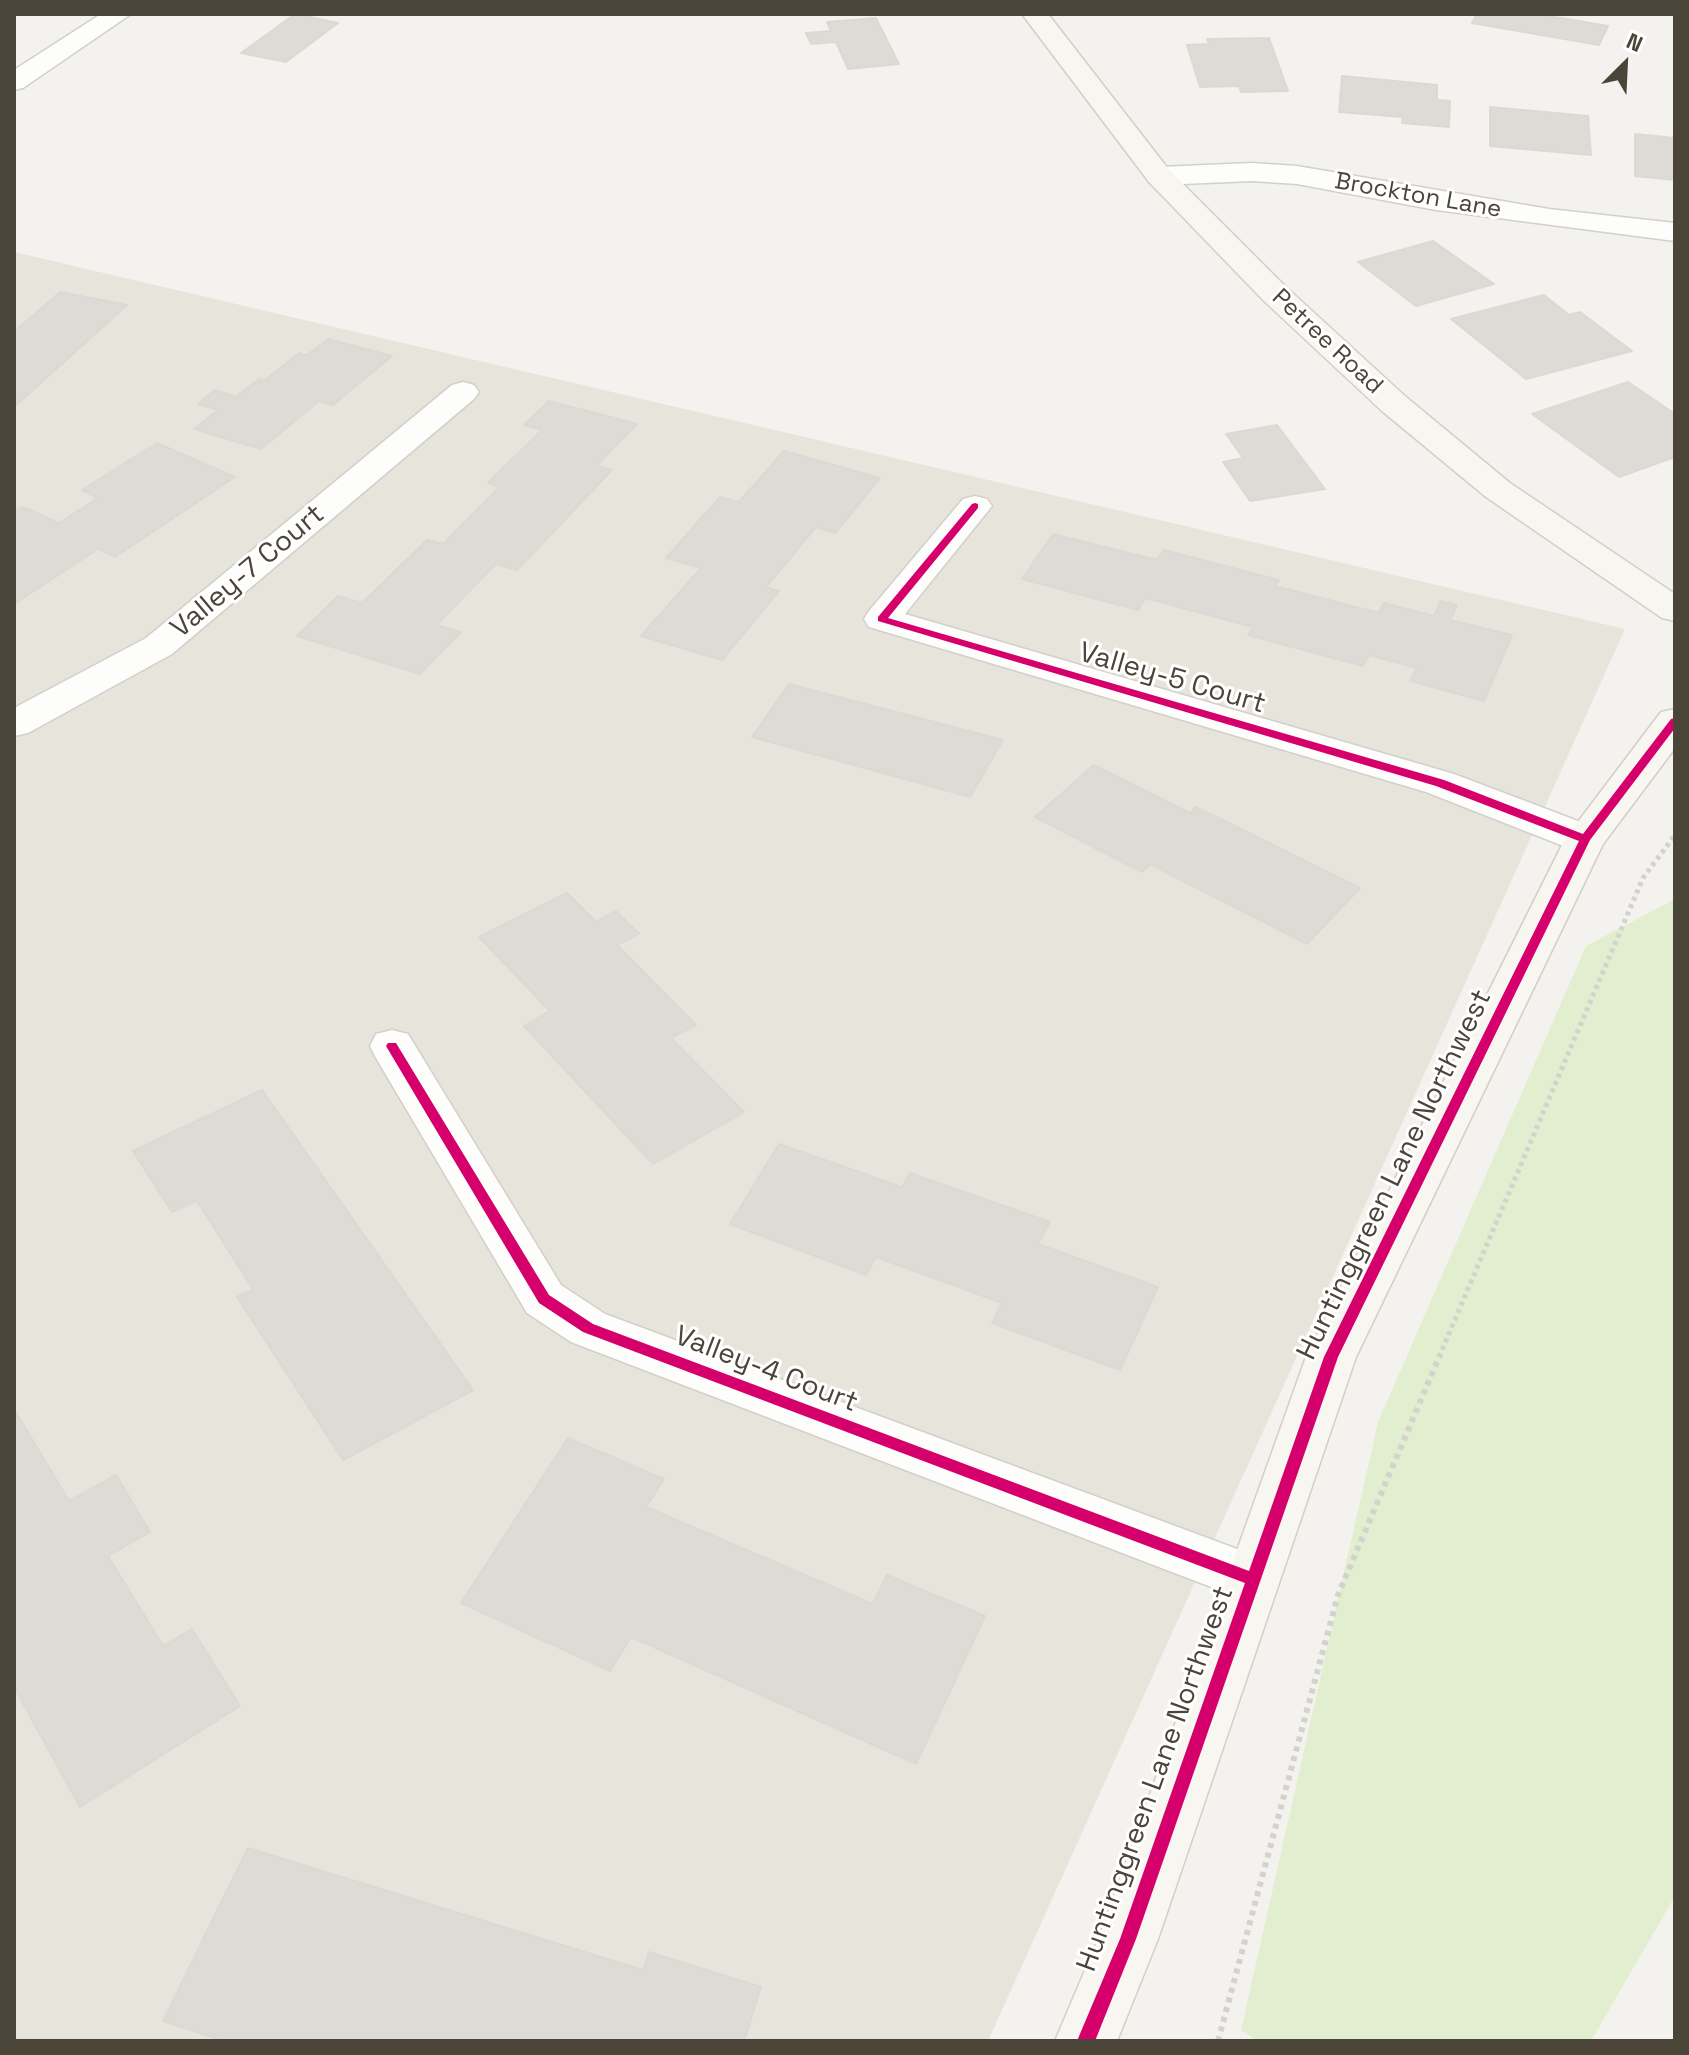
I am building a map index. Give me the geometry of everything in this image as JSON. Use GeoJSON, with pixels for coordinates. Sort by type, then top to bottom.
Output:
{"type":"FeatureCollection","features":[{"type":"Feature","properties":{"kind":"street"},"geometry":{"type":"LineString","coordinates":[[14,82],[118,14]]}},
{"type":"Feature","properties":{"kind":"street","name":"Petree Road"},"geometry":{"type":"LineString","coordinates":[[1035,14],[1159,176],[1275,294],[1394,404],[1498,490],[1675,610]]}},
{"type":"Feature","properties":{"kind":"street","name":"Brockton Lane"},"geometry":{"type":"LineString","coordinates":[[1159,176],[1252,172],[1297,175],[1478,208],[1675,232]]}},
{"type":"Feature","properties":{"kind":"street","name":"Valley-7 Court"},"geometry":{"type":"LineString","coordinates":[[14,724],[159,646],[463,392]]}},
{"type":"Feature","properties":{"kind":"street","name":"Valley-5 Court"},"geometry":{"type":"LineString","coordinates":[[975,506],[882,619],[1440,783],[1585,839]]}},
{"type":"Feature","properties":{"kind":"street","name":"Huntinggreen Lane Northwest"},"geometry":{"type":"LineString","coordinates":[[1086,2041],[1128,1939],[1331,1357],[1585,839],[1675,721]]}},
{"type":"Feature","properties":{"kind":"street","name":"Valley-4 Court"},"geometry":{"type":"LineString","coordinates":[[392,1046],[544,1299],[588,1328],[1253,1579]]}},
{"type":"Feature","properties":{"kind":"path"},"geometry":{"type":"LineString","coordinates":[[1218,2041],[1338,1595],[1643,878],[1675,835]]}},
{"type":"Feature","properties":{"kind":"shaded area"},"geometry":{"type":"Polygon","coordinates":[[[14,252],[1625,629],[988,2041],[14,2041],[14,252]]]}},
{"type":"Feature","properties":{"kind":"green space"},"geometry":{"type":"Polygon","coordinates":[[[1675,899],[1675,1896],[1591,2041],[1257,2041],[1241,2030],[1378,1422],[1586,946],[1675,899]]]}},
{"type":"Feature","properties":{"kind":"building"},"geometry":{"type":"Polygon","coordinates":[[[295,14],[338,23],[286,62],[241,53],[295,14]]]}},
{"type":"Feature","properties":{"kind":"building"},"geometry":{"type":"Polygon","coordinates":[[[1477,14],[1537,14],[1608,26],[1599,45],[1472,23],[1477,14]]]}},
{"type":"Feature","properties":{"kind":"building"},"geometry":{"type":"Polygon","coordinates":[[[876,18],[899,64],[848,69],[836,42],[811,44],[806,33],[831,31],[827,22],[876,18]]]}},
{"type":"Feature","properties":{"kind":"building"},"geometry":{"type":"Polygon","coordinates":[[[1269,38],[1288,91],[1241,92],[1239,86],[1200,87],[1187,45],[1209,44],[1207,39],[1269,38]]]}},
{"type":"Feature","properties":{"kind":"building"},"geometry":{"type":"Polygon","coordinates":[[[1342,76],[1437,85],[1437,100],[1450,101],[1449,127],[1402,123],[1403,117],[1339,112],[1342,76]]]}},
{"type":"Feature","properties":{"kind":"building"},"geometry":{"type":"Polygon","coordinates":[[[1490,107],[1588,116],[1591,155],[1490,146],[1490,107]]]}},
{"type":"Feature","properties":{"kind":"building"},"geometry":{"type":"Polygon","coordinates":[[[1635,134],[1675,138],[1675,180],[1635,176],[1635,134]]]}},
{"type":"Feature","properties":{"kind":"building"},"geometry":{"type":"Polygon","coordinates":[[[1433,241],[1494,284],[1416,306],[1358,262],[1433,241]]]}},
{"type":"Feature","properties":{"kind":"building"},"geometry":{"type":"Polygon","coordinates":[[[60,292],[127,305],[14,407],[14,332],[60,292]]]}},
{"type":"Feature","properties":{"kind":"building"},"geometry":{"type":"Polygon","coordinates":[[[1544,295],[1569,315],[1580,312],[1632,351],[1526,379],[1451,319],[1544,295]]]}},
{"type":"Feature","properties":{"kind":"building"},"geometry":{"type":"Polygon","coordinates":[[[328,339],[392,356],[333,405],[319,401],[261,449],[194,429],[218,410],[198,404],[215,390],[236,397],[259,379],[264,381],[299,353],[307,355],[328,339]]]}},
{"type":"Feature","properties":{"kind":"building"},"geometry":{"type":"Polygon","coordinates":[[[1628,382],[1675,414],[1675,457],[1619,477],[1532,414],[1628,382]]]}},
{"type":"Feature","properties":{"kind":"building"},"geometry":{"type":"Polygon","coordinates":[[[549,401],[637,424],[596,466],[612,470],[517,570],[496,564],[436,625],[461,632],[420,674],[297,636],[338,596],[362,603],[427,540],[443,544],[500,487],[488,483],[542,430],[524,425],[549,401]]]}},
{"type":"Feature","properties":{"kind":"building"},"geometry":{"type":"Polygon","coordinates":[[[1277,425],[1325,489],[1250,501],[1223,462],[1243,458],[1226,434],[1277,425]]]}},
{"type":"Feature","properties":{"kind":"building"},"geometry":{"type":"Polygon","coordinates":[[[157,443],[235,477],[115,557],[98,549],[14,604],[14,512],[23,507],[59,523],[98,498],[82,490],[157,443]]]}},
{"type":"Feature","properties":{"kind":"building"},"geometry":{"type":"Polygon","coordinates":[[[784,451],[880,478],[835,533],[816,527],[766,587],[779,591],[722,660],[641,636],[701,568],[666,558],[720,497],[739,502],[784,451]]]}},
{"type":"Feature","properties":{"kind":"building"},"geometry":{"type":"Polygon","coordinates":[[[1053,534],[1157,560],[1164,550],[1279,580],[1275,586],[1379,613],[1384,603],[1434,616],[1441,601],[1457,605],[1450,620],[1512,635],[1484,701],[1410,681],[1417,668],[1369,655],[1363,666],[1248,635],[1253,627],[1145,598],[1138,610],[1022,579],[1053,534]]]}},
{"type":"Feature","properties":{"kind":"building"},"geometry":{"type":"Polygon","coordinates":[[[789,684],[1003,740],[970,797],[752,737],[789,684]]]}},
{"type":"Feature","properties":{"kind":"building"},"geometry":{"type":"Polygon","coordinates":[[[1094,765],[1190,813],[1196,807],[1360,888],[1307,944],[1150,864],[1142,872],[1035,817],[1094,765]]]}},
{"type":"Feature","properties":{"kind":"building"},"geometry":{"type":"Polygon","coordinates":[[[567,893],[596,922],[616,911],[639,934],[617,945],[696,1025],[671,1038],[744,1112],[653,1164],[524,1026],[550,1011],[479,937],[567,893]]]}},
{"type":"Feature","properties":{"kind":"building"},"geometry":{"type":"Polygon","coordinates":[[[262,1090],[473,1390],[343,1460],[237,1297],[253,1289],[197,1201],[172,1212],[133,1151],[262,1090]]]}},
{"type":"Feature","properties":{"kind":"building"},"geometry":{"type":"Polygon","coordinates":[[[779,1144],[902,1187],[910,1173],[1050,1222],[1038,1244],[1158,1287],[1120,1370],[992,1323],[1002,1303],[876,1257],[866,1275],[730,1224],[779,1144]]]}},
{"type":"Feature","properties":{"kind":"building"},"geometry":{"type":"Polygon","coordinates":[[[14,1409],[69,1501],[116,1475],[150,1532],[108,1556],[163,1646],[192,1629],[240,1706],[80,1807],[14,1687],[14,1409]]]}},
{"type":"Feature","properties":{"kind":"building"},"geometry":{"type":"Polygon","coordinates":[[[568,1438],[664,1479],[646,1507],[873,1604],[887,1575],[985,1616],[916,1764],[631,1637],[610,1671],[461,1603],[568,1438]]]}},
{"type":"Feature","properties":{"kind":"building"},"geometry":{"type":"Polygon","coordinates":[[[248,1848],[643,1970],[649,1952],[761,1987],[744,2041],[224,2041],[163,2021],[248,1848]]]}},
{"type":"Feature","properties":{"kind":"cycle path"},"geometry":{"type":"LineString","coordinates":[[975,506],[882,619],[1440,783],[1585,839]]}},
{"type":"Feature","properties":{"kind":"cycle path"},"geometry":{"type":"LineString","coordinates":[[1086,2041],[1128,1939],[1331,1357],[1585,839],[1675,721]]}},
{"type":"Feature","properties":{"kind":"cycle path"},"geometry":{"type":"LineString","coordinates":[[392,1046],[544,1299],[588,1328],[1253,1579]]}}]}
